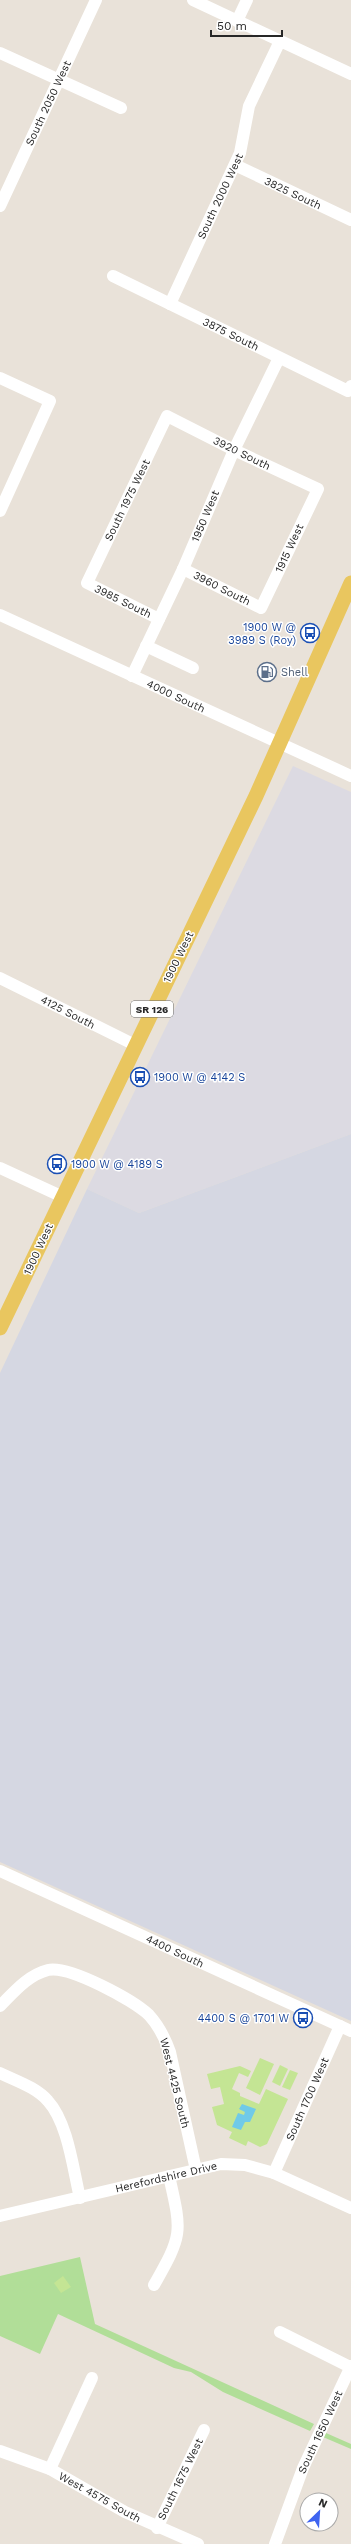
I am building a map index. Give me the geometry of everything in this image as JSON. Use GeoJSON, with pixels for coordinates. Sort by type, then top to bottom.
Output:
{"type":"FeatureCollection","features":[{"type":"Feature","properties":{"kind":"main road","name":"1900 West"},"geometry":{"type":"LineString","coordinates":[[0,1328],[135,1044],[244,823],[351,583]]}},
{"type":"Feature","properties":{"kind":"street","name":"South 2050 West"},"geometry":{"type":"LineString","coordinates":[[1,201],[96,0]]}},
{"type":"Feature","properties":{"kind":"street"},"geometry":{"type":"LineString","coordinates":[[192,0],[351,74]]}},
{"type":"Feature","properties":{"kind":"street"},"geometry":{"type":"LineString","coordinates":[[237,21],[247,0]]}},
{"type":"Feature","properties":{"kind":"street","name":"South 2000 West"},"geometry":{"type":"LineString","coordinates":[[170,304],[240,153],[249,106],[280,41]]}},
{"type":"Feature","properties":{"kind":"street"},"geometry":{"type":"LineString","coordinates":[[0,53],[121,108]]}},
{"type":"Feature","properties":{"kind":"street","name":"3825 South"},"geometry":{"type":"LineString","coordinates":[[234,165],[351,220]]}},
{"type":"Feature","properties":{"kind":"street","name":"3875 South"},"geometry":{"type":"LineString","coordinates":[[113,276],[279,358],[350,388]]}},
{"type":"Feature","properties":{"kind":"street","name":"1950 West"},"geometry":{"type":"LineString","coordinates":[[132,676],[183,569],[234,450],[279,358]]}},
{"type":"Feature","properties":{"kind":"street"},"geometry":{"type":"LineString","coordinates":[[0,378],[50,401],[0,511]]}},
{"type":"Feature","properties":{"kind":"street","name":"3920 South"},"geometry":{"type":"LineString","coordinates":[[167,416],[234,450],[318,489]]}},
{"type":"Feature","properties":{"kind":"street","name":"South 1975 West"},"geometry":{"type":"LineString","coordinates":[[87,583],[167,416]]}},
{"type":"Feature","properties":{"kind":"street","name":"1915 West"},"geometry":{"type":"LineString","coordinates":[[261,608],[318,489]]}},
{"type":"Feature","properties":{"kind":"street","name":"3960 South"},"geometry":{"type":"LineString","coordinates":[[183,569],[261,608]]}},
{"type":"Feature","properties":{"kind":"street","name":"3985 South"},"geometry":{"type":"LineString","coordinates":[[87,583],[159,618]]}},
{"type":"Feature","properties":{"kind":"street","name":"4000 South"},"geometry":{"type":"LineString","coordinates":[[0,615],[351,776]]}},
{"type":"Feature","properties":{"kind":"street"},"geometry":{"type":"LineString","coordinates":[[146,646],[193,668]]}},
{"type":"Feature","properties":{"kind":"street","name":"4125 South"},"geometry":{"type":"LineString","coordinates":[[0,978],[135,1044]]}},
{"type":"Feature","properties":{"kind":"street"},"geometry":{"type":"LineString","coordinates":[[0,1168],[63,1197]]}},
{"type":"Feature","properties":{"kind":"street","name":"4400 South"},"geometry":{"type":"LineString","coordinates":[[0,1871],[351,2031]]}},
{"type":"Feature","properties":{"kind":"street","name":"West 4425 South"},"geometry":{"type":"LineString","coordinates":[[0,2006],[21,1985],[36,1975],[49,1970],[71,1973],[128,1999],[149,2015],[163,2033],[170,2052],[196,2170]]}},
{"type":"Feature","properties":{"kind":"street","name":"South 1700 West"},"geometry":{"type":"LineString","coordinates":[[274,2173],[340,2026]]}},
{"type":"Feature","properties":{"kind":"street"},"geometry":{"type":"LineString","coordinates":[[0,2073],[36,2091],[56,2110],[62,2122],[80,2198]]}},
{"type":"Feature","properties":{"kind":"street","name":"Herefordshire Drive"},"geometry":{"type":"LineString","coordinates":[[0,2216],[221,2164],[246,2165],[274,2173],[351,2208]]}},
{"type":"Feature","properties":{"kind":"street"},"geometry":{"type":"LineString","coordinates":[[154,2285],[174,2250],[179,2235],[179,2218],[169,2176]]}},
{"type":"Feature","properties":{"kind":"street"},"geometry":{"type":"LineString","coordinates":[[280,2332],[351,2367]]}},
{"type":"Feature","properties":{"kind":"street","name":"South 1650 West"},"geometry":{"type":"LineString","coordinates":[[275,2544],[303,2468],[351,2367]]}},
{"type":"Feature","properties":{"kind":"street"},"geometry":{"type":"LineString","coordinates":[[50,2469],[92,2378]]}},
{"type":"Feature","properties":{"kind":"street","name":"South 1675 West"},"geometry":{"type":"LineString","coordinates":[[157,2528],[204,2430]]}},
{"type":"Feature","properties":{"kind":"street","name":"West 4575 South"},"geometry":{"type":"LineString","coordinates":[[0,2451],[50,2469],[157,2528],[198,2544]]}},
{"type":"Feature","properties":{"kind":"shaded area"},"geometry":{"type":"Polygon","coordinates":[[[293,766],[351,792],[351,1134],[139,1213],[87,1189],[293,766]]]}},
{"type":"Feature","properties":{"kind":"shaded area"},"geometry":{"type":"Polygon","coordinates":[[[351,1134],[351,2021],[0,1862],[0,1373],[87,1189],[139,1213],[351,1134]]]}},
{"type":"Feature","properties":{"kind":"green space"},"geometry":{"type":"Polygon","coordinates":[[[260,2058],[274,2064],[260,2095],[246,2088],[260,2058]]]}},
{"type":"Feature","properties":{"kind":"green space"},"geometry":{"type":"Polygon","coordinates":[[[280,2065],[288,2069],[280,2086],[272,2082],[280,2065]]]}},
{"type":"Feature","properties":{"kind":"green space"},"geometry":{"type":"Polygon","coordinates":[[[240,2066],[251,2071],[248,2077],[239,2073],[232,2089],[240,2093],[240,2096],[259,2104],[266,2089],[288,2099],[267,2144],[260,2147],[248,2141],[246,2146],[229,2138],[232,2132],[217,2125],[212,2107],[224,2104],[220,2087],[211,2089],[207,2074],[240,2066]]]}},
{"type":"Feature","properties":{"kind":"green space"},"geometry":{"type":"Polygon","coordinates":[[[290,2070],[298,2073],[290,2090],[282,2087],[290,2070]]]}},
{"type":"Feature","properties":{"kind":"green space"},"geometry":{"type":"Polygon","coordinates":[[[80,2257],[95,2324],[314,2424],[310,2431],[223,2392],[191,2372],[174,2368],[58,2314],[40,2354],[0,2336],[0,2276],[80,2257]]]}},
{"type":"Feature","properties":{"kind":"green space"},"geometry":{"type":"Polygon","coordinates":[[[63,2276],[71,2287],[61,2293],[54,2283],[63,2276]]]}},
{"type":"Feature","properties":{"kind":"green space"},"geometry":{"type":"Polygon","coordinates":[[[326,2433],[351,2444],[351,2449],[323,2437],[326,2433]]]}},
{"type":"Feature","properties":{"kind":"water"},"geometry":{"type":"Polygon","coordinates":[[[242,2104],[256,2109],[250,2122],[245,2122],[241,2130],[232,2127],[238,2113],[244,2115],[245,2112],[239,2109],[242,2104]]]}},
{"type":"Feature","properties":{"kind":"place","name":"1900 W @ 3989 S (Roy)"},"geometry":{"type":"Point","coordinates":[310,633]}},
{"type":"Feature","properties":{"kind":"place","name":"Shell"},"geometry":{"type":"Point","coordinates":[267,672]}},
{"type":"Feature","properties":{"kind":"place","name":"1900 W @ 4142 S"},"geometry":{"type":"Point","coordinates":[140,1077]}},
{"type":"Feature","properties":{"kind":"place","name":"1900 W @ 4189 S"},"geometry":{"type":"Point","coordinates":[57,1164]}},
{"type":"Feature","properties":{"kind":"place","name":"4400 S @ 1701 W"},"geometry":{"type":"Point","coordinates":[303,2018]}}]}
